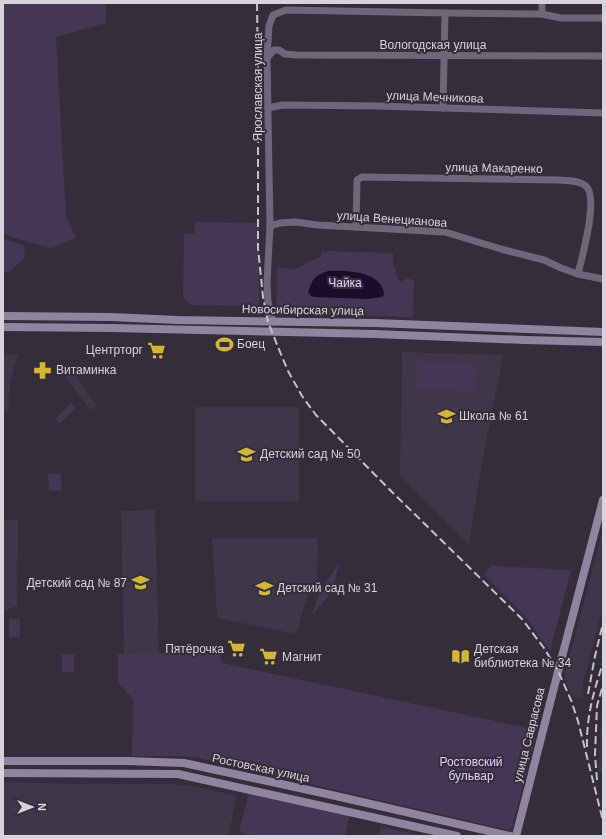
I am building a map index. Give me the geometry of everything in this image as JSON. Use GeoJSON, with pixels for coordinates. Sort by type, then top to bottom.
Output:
{"type":"FeatureCollection","features":[{"type":"Feature","properties":{"kind":"street"},"geometry":{"type":"LineString","coordinates":[[542,3],[542,14]]}},
{"type":"Feature","properties":{"kind":"street","name":"Ярославская улица"},"geometry":{"type":"LineString","coordinates":[[273,322],[268,302],[267,282],[270,226],[267,58],[269,26],[273,15],[286,10],[542,14],[561,18],[603,18]]}},
{"type":"Feature","properties":{"kind":"street"},"geometry":{"type":"LineString","coordinates":[[443,108],[445,13]]}},
{"type":"Feature","properties":{"kind":"street","name":"Вологодская улица"},"geometry":{"type":"LineString","coordinates":[[267,58],[274,50],[279,50],[285,54],[296,55],[603,56]]}},
{"type":"Feature","properties":{"kind":"street","name":"улица Мечникова"},"geometry":{"type":"LineString","coordinates":[[268,108],[283,105],[603,113]]}},
{"type":"Feature","properties":{"kind":"street","name":"улица Макаренко"},"geometry":{"type":"LineString","coordinates":[[356,227],[357,180],[362,176],[559,180],[581,182],[588,187],[590,196],[590,219],[578,274]]}},
{"type":"Feature","properties":{"kind":"street","name":"улица Венецианова"},"geometry":{"type":"LineString","coordinates":[[270,226],[280,223],[295,222],[318,225],[445,232],[544,260],[578,274],[603,279]]}},
{"type":"Feature","properties":{"kind":"street","name":"Новосибирская улица"},"geometry":{"type":"LineString","coordinates":[[3,316],[375,323],[603,332]]}},
{"type":"Feature","properties":{"kind":"street","name":"Новосибирская улица"},"geometry":{"type":"LineString","coordinates":[[3,327],[375,334],[603,342]]}},
{"type":"Feature","properties":{"kind":"street","name":"улица Саврасова"},"geometry":{"type":"LineString","coordinates":[[516,836],[603,500]]}},
{"type":"Feature","properties":{"kind":"street","name":"Ростовская улица"},"geometry":{"type":"LineString","coordinates":[[3,761],[119,761],[184,763],[510,836]]}},
{"type":"Feature","properties":{"kind":"street"},"geometry":{"type":"LineString","coordinates":[[178,763],[178,774]]}},
{"type":"Feature","properties":{"kind":"street","name":"Ростовская улица"},"geometry":{"type":"LineString","coordinates":[[3,773],[178,774],[457,836]]}},
{"type":"Feature","properties":{"kind":"shaded area"},"geometry":{"type":"Polygon","coordinates":[[[328,271],[353,272],[371,277],[382,287],[384,295],[382,297],[367,299],[311,296],[308,292],[313,280],[317,276],[328,271]]]}},
{"type":"Feature","properties":{"kind":"shaded area","name":"Школа № 61"},"geometry":{"type":"Polygon","coordinates":[[[402,352],[503,355],[479,479],[469,546],[400,476],[402,352]]]}},
{"type":"Feature","properties":{"kind":"shaded area"},"geometry":{"type":"Polygon","coordinates":[[[3,355],[18,355],[10,382],[9,409],[4,413],[3,413],[3,355]]]}},
{"type":"Feature","properties":{"kind":"shaded area"},"geometry":{"type":"Polygon","coordinates":[[[66,366],[70,366],[96,405],[91,411],[66,377],[66,366]]]}},
{"type":"Feature","properties":{"kind":"shaded area","name":"Детский сад № 50"},"geometry":{"type":"Polygon","coordinates":[[[195,407],[299,407],[299,501],[195,501],[195,407]]]}},
{"type":"Feature","properties":{"kind":"shaded area","name":"Детский сад № 87"},"geometry":{"type":"Polygon","coordinates":[[[155,510],[159,653],[124,654],[121,511],[155,510]]]}},
{"type":"Feature","properties":{"kind":"shaded area"},"geometry":{"type":"Polygon","coordinates":[[[3,520],[18,520],[17,606],[3,611],[3,520]]]}},
{"type":"Feature","properties":{"kind":"shaded area"},"geometry":{"type":"Polygon","coordinates":[[[603,530],[603,613],[602,615],[601,614],[583,683],[584,690],[582,699],[573,697],[564,677],[603,530]]]}},
{"type":"Feature","properties":{"kind":"shaded area","name":"Детский сад № 31"},"geometry":{"type":"Polygon","coordinates":[[[212,538],[318,538],[317,580],[307,596],[296,634],[217,618],[212,538]]]}},
{"type":"Feature","properties":{"kind":"shaded area"},"geometry":{"type":"Polygon","coordinates":[[[603,694],[603,772],[598,772],[603,694]]]}},
{"type":"Feature","properties":{"kind":"shaded area"},"geometry":{"type":"Polygon","coordinates":[[[3,782],[171,784],[193,786],[237,796],[228,836],[3,836],[3,782]]]}},
{"type":"Feature","properties":{"kind":"green space"},"geometry":{"type":"Polygon","coordinates":[[[3,3],[106,3],[106,23],[56,37],[66,216],[76,238],[51,248],[3,234],[3,3]]]}},
{"type":"Feature","properties":{"kind":"green space"},"geometry":{"type":"Polygon","coordinates":[[[195,222],[259,223],[259,306],[191,305],[186,301],[183,296],[184,234],[195,234],[195,222]]]}},
{"type":"Feature","properties":{"kind":"green space"},"geometry":{"type":"Polygon","coordinates":[[[3,239],[24,245],[25,258],[10,271],[3,272],[3,239]]]}},
{"type":"Feature","properties":{"kind":"green space","name":"Чайка"},"geometry":{"type":"Polygon","coordinates":[[[322,251],[393,253],[393,263],[398,280],[403,282],[405,278],[414,280],[413,317],[276,314],[277,268],[295,269],[321,257],[322,251]]]}},
{"type":"Feature","properties":{"kind":"green space"},"geometry":{"type":"Polygon","coordinates":[[[417,361],[476,363],[475,391],[416,390],[417,361]]]}},
{"type":"Feature","properties":{"kind":"green space"},"geometry":{"type":"Polygon","coordinates":[[[71,403],[76,408],[60,424],[55,419],[71,403]]]}},
{"type":"Feature","properties":{"kind":"green space"},"geometry":{"type":"Polygon","coordinates":[[[435,407],[459,408],[459,420],[434,420],[435,407]]]}},
{"type":"Feature","properties":{"kind":"green space"},"geometry":{"type":"Polygon","coordinates":[[[48,474],[61,474],[61,491],[49,491],[48,474]]]}},
{"type":"Feature","properties":{"kind":"green space"},"geometry":{"type":"Polygon","coordinates":[[[339,563],[333,590],[321,590],[339,563]]]}},
{"type":"Feature","properties":{"kind":"green space"},"geometry":{"type":"Polygon","coordinates":[[[491,566],[571,570],[550,651],[525,616],[484,575],[491,566]]]}},
{"type":"Feature","properties":{"kind":"green space"},"geometry":{"type":"Polygon","coordinates":[[[320,592],[332,592],[312,615],[320,592]]]}},
{"type":"Feature","properties":{"kind":"green space"},"geometry":{"type":"Polygon","coordinates":[[[9,619],[20,619],[20,637],[9,637],[9,619]]]}},
{"type":"Feature","properties":{"kind":"green space"},"geometry":{"type":"Polygon","coordinates":[[[62,654],[74,654],[74,672],[62,672],[62,654]]]}},
{"type":"Feature","properties":{"kind":"green space","name":"Ростовский бульвар"},"geometry":{"type":"Polygon","coordinates":[[[118,654],[220,654],[222,663],[532,729],[535,739],[512,827],[508,830],[199,758],[180,756],[132,756],[133,699],[118,683],[118,654]]]}},
{"type":"Feature","properties":{"kind":"green space"},"geometry":{"type":"Polygon","coordinates":[[[249,792],[350,814],[345,836],[254,836],[239,832],[249,792]]]}},
{"type":"Feature","properties":{"kind":"green space"},"geometry":{"type":"Polygon","coordinates":[[[381,827],[425,836],[379,836],[381,827]]]}},
{"type":"Feature","properties":{"kind":"railway"},"geometry":{"type":"LineString","coordinates":[[257,3],[258,248],[263,297],[268,322],[288,371],[302,396],[316,415],[390,490],[522,619],[544,648],[558,671],[571,700],[578,721],[603,821]]}},
{"type":"Feature","properties":{"kind":"railway"},"geometry":{"type":"LineString","coordinates":[[588,694],[603,623]]}},
{"type":"Feature","properties":{"kind":"railway"},"geometry":{"type":"LineString","coordinates":[[587,747],[591,704],[603,663]]}},
{"type":"Feature","properties":{"kind":"railway"},"geometry":{"type":"LineString","coordinates":[[597,780],[595,755],[597,706],[603,685]]}},
{"type":"Feature","properties":{"kind":"place","name":"Боец"},"geometry":{"type":"Point","coordinates":[224,344]}},
{"type":"Feature","properties":{"kind":"place","name":"Центрторг"},"geometry":{"type":"Point","coordinates":[156,350]}},
{"type":"Feature","properties":{"kind":"place","name":"Витаминка"},"geometry":{"type":"Point","coordinates":[43,370]}},
{"type":"Feature","properties":{"kind":"place","name":"Школа № 61"},"geometry":{"type":"Point","coordinates":[446,416]}},
{"type":"Feature","properties":{"kind":"place","name":"Детский сад № 50"},"geometry":{"type":"Point","coordinates":[247,454]}},
{"type":"Feature","properties":{"kind":"place","name":"Детский сад № 87"},"geometry":{"type":"Point","coordinates":[140,583]}},
{"type":"Feature","properties":{"kind":"place","name":"Детский сад № 31"},"geometry":{"type":"Point","coordinates":[264,588]}},
{"type":"Feature","properties":{"kind":"place","name":"Пятёрочка"},"geometry":{"type":"Point","coordinates":[237,649]}},
{"type":"Feature","properties":{"kind":"place","name":"Детская библиотека № 34"},"geometry":{"type":"Point","coordinates":[461,656]}},
{"type":"Feature","properties":{"kind":"place","name":"Магнит"},"geometry":{"type":"Point","coordinates":[269,657]}}]}
